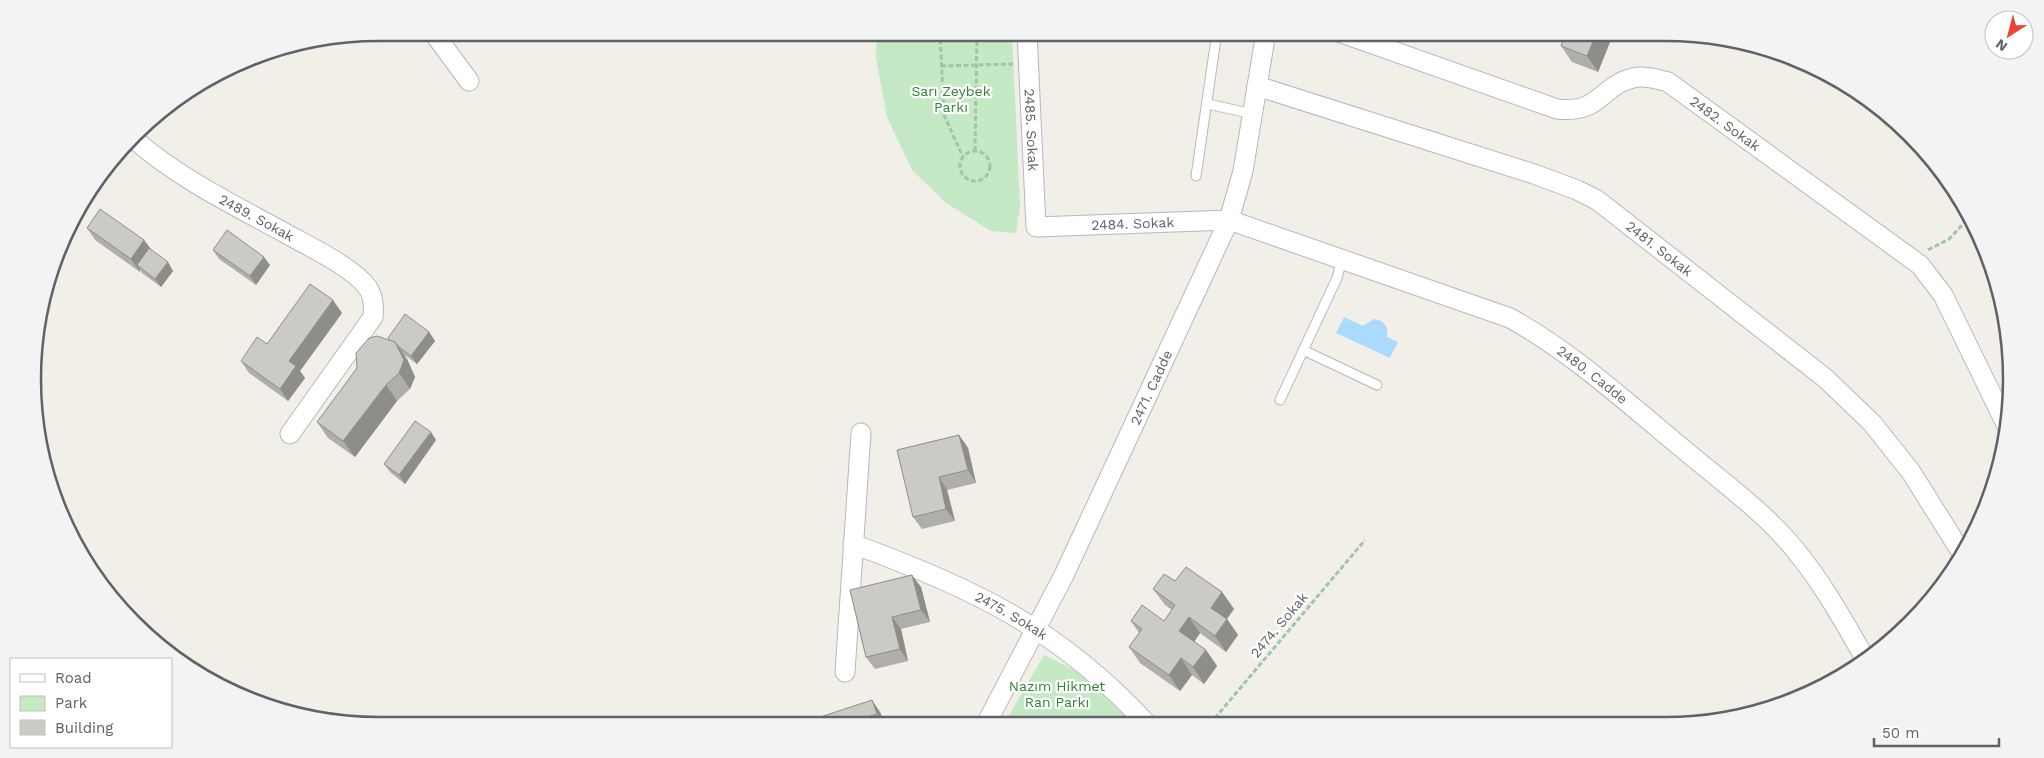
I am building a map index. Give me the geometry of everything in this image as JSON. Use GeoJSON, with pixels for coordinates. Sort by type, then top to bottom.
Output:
{"type":"FeatureCollection","features":[{"type":"Feature","properties":{"kind":"street"},"geometry":{"type":"LineString","coordinates":[[440,41],[469,81]]}},
{"type":"Feature","properties":{"kind":"street","name":"2485. Sokak"},"geometry":{"type":"LineString","coordinates":[[1027,41],[1036,227]]}},
{"type":"Feature","properties":{"kind":"street","name":"2471. Cadde"},"geometry":{"type":"LineString","coordinates":[[990,717],[1099,502],[1230,220],[1244,171],[1264,41]]}},
{"type":"Feature","properties":{"kind":"street","name":"2482. Sokak"},"geometry":{"type":"LineString","coordinates":[[1364,41],[1557,109],[1574,111],[1590,106],[1618,85],[1634,78],[1652,78],[1668,82],[1910,257],[1928,274],[1943,295],[2001,413]]}},
{"type":"Feature","properties":{"kind":"street","name":"2481. Sokak"},"geometry":{"type":"LineString","coordinates":[[1257,86],[1534,174],[1577,190],[1597,200],[1825,378],[1872,423],[1911,472],[1958,547]]}},
{"type":"Feature","properties":{"kind":"street","name":"2489. Sokak"},"geometry":{"type":"LineString","coordinates":[[138,142],[188,178],[347,269],[367,287],[373,302],[373,317],[290,434]]}},
{"type":"Feature","properties":{"kind":"street","name":"2484. Sokak"},"geometry":{"type":"LineString","coordinates":[[1036,227],[1230,220]]}},
{"type":"Feature","properties":{"kind":"street","name":"2480. Cadde"},"geometry":{"type":"LineString","coordinates":[[1230,220],[1484,307],[1537,333],[1565,352],[1714,475],[1774,528],[1804,562],[1862,653]]}},
{"type":"Feature","properties":{"kind":"street"},"geometry":{"type":"LineString","coordinates":[[845,672],[860,433]]}},
{"type":"Feature","properties":{"kind":"street","name":"2475. Sokak"},"geometry":{"type":"LineString","coordinates":[[853,544],[920,568],[1005,609],[1075,655],[1105,681],[1140,717]]}},
{"type":"Feature","properties":{"kind":"lane"},"geometry":{"type":"LineString","coordinates":[[1196,176],[1216,41]]}},
{"type":"Feature","properties":{"kind":"lane"},"geometry":{"type":"LineString","coordinates":[[1208,104],[1253,114]]}},
{"type":"Feature","properties":{"kind":"lane"},"geometry":{"type":"LineString","coordinates":[[1280,400],[1337,278],[1342,259]]}},
{"type":"Feature","properties":{"kind":"lane"},"geometry":{"type":"LineString","coordinates":[[1303,350],[1377,385]]}},
{"type":"Feature","properties":{"kind":"path"},"geometry":{"type":"LineString","coordinates":[[940,41],[944,115],[962,157],[960,166],[963,176],[972,181],[982,179],[989,172],[990,162],[984,154],[975,151],[962,157]]}},
{"type":"Feature","properties":{"kind":"path"},"geometry":{"type":"LineString","coordinates":[[975,151],[977,41]]}},
{"type":"Feature","properties":{"kind":"path"},"geometry":{"type":"LineString","coordinates":[[941,66],[1028,64]]}},
{"type":"Feature","properties":{"kind":"path"},"geometry":{"type":"LineString","coordinates":[[1910,257],[1949,239],[1964,223]]}},
{"type":"Feature","properties":{"kind":"path","name":"2474. Sokak"},"geometry":{"type":"LineString","coordinates":[[1216,717],[1365,540]]}},
{"type":"Feature","properties":{"kind":"green space","name":"Sarı Zeybek Parkı"},"geometry":{"type":"Polygon","coordinates":[[[877,41],[1012,41],[1020,206],[1016,233],[991,231],[946,203],[912,170],[887,117],[876,58],[877,41]]]}},
{"type":"Feature","properties":{"kind":"green space","name":"Nazım Hikmet Ran Parkı"},"geometry":{"type":"Polygon","coordinates":[[[1044,655],[1076,671],[1106,690],[1131,717],[1008,717],[1044,655]]]}},
{"type":"Feature","properties":{"kind":"water"},"geometry":{"type":"Polygon","coordinates":[[[1344,317],[1363,326],[1374,319],[1383,322],[1387,330],[1387,337],[1398,342],[1390,358],[1336,333],[1344,317]]]}},
{"type":"Feature","properties":{"kind":"building"},"geometry":{"type":"Polygon","coordinates":[[[1563,41],[1593,41],[1587,56],[1561,46],[1563,41]]]}},
{"type":"Feature","properties":{"kind":"building"},"geometry":{"type":"Polygon","coordinates":[[[100,209],[144,240],[131,259],[87,228],[100,209]]]}},
{"type":"Feature","properties":{"kind":"building"},"geometry":{"type":"Polygon","coordinates":[[[227,230],[264,257],[250,276],[213,250],[227,230]]]}},
{"type":"Feature","properties":{"kind":"building"},"geometry":{"type":"Polygon","coordinates":[[[149,248],[168,262],[155,279],[137,265],[149,248]]]}},
{"type":"Feature","properties":{"kind":"building"},"geometry":{"type":"Polygon","coordinates":[[[310,284],[333,300],[289,361],[296,366],[280,389],[241,361],[257,337],[267,344],[310,284]]]}},
{"type":"Feature","properties":{"kind":"building"},"geometry":{"type":"Polygon","coordinates":[[[405,314],[429,332],[411,356],[388,338],[405,314]]]}},
{"type":"Feature","properties":{"kind":"building"},"geometry":{"type":"Polygon","coordinates":[[[377,336],[395,342],[404,360],[399,373],[386,385],[343,441],[317,422],[357,368],[356,353],[369,338],[377,336]]]}},
{"type":"Feature","properties":{"kind":"building"},"geometry":{"type":"Polygon","coordinates":[[[415,421],[431,432],[399,475],[384,464],[415,421]]]}},
{"type":"Feature","properties":{"kind":"building"},"geometry":{"type":"Polygon","coordinates":[[[959,435],[968,470],[939,477],[946,509],[913,517],[897,450],[959,435]]]}},
{"type":"Feature","properties":{"kind":"building"},"geometry":{"type":"Polygon","coordinates":[[[1186,567],[1222,592],[1211,608],[1227,619],[1215,636],[1189,617],[1179,631],[1206,650],[1193,667],[1181,658],[1169,675],[1129,647],[1142,629],[1131,621],[1142,605],[1164,621],[1175,605],[1153,589],[1164,574],[1175,581],[1186,567]]]}},
{"type":"Feature","properties":{"kind":"building"},"geometry":{"type":"Polygon","coordinates":[[[912,575],[921,610],[892,617],[900,649],[866,657],[850,590],[912,575]]]}},
{"type":"Feature","properties":{"kind":"building"},"geometry":{"type":"Polygon","coordinates":[[[872,700],[877,714],[867,717],[820,717],[872,700]]]}}]}
